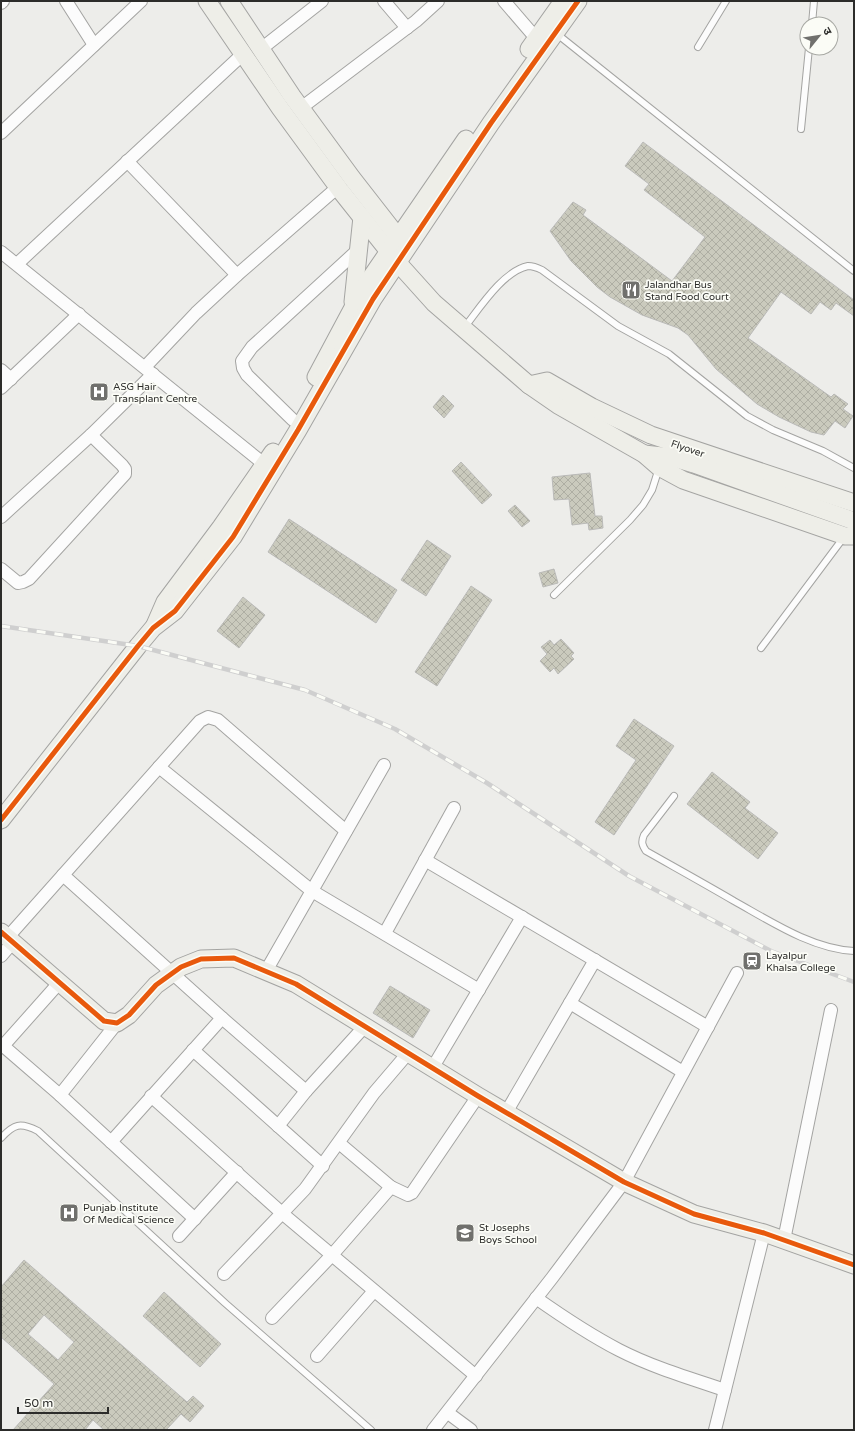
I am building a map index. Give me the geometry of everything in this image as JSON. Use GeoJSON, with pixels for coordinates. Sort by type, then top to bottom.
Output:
{"type":"FeatureCollection","features":[{"type":"Feature","properties":{"kind":"street"},"geometry":{"type":"LineString","coordinates":[[66,1],[94,45]]}},
{"type":"Feature","properties":{"kind":"street"},"geometry":{"type":"LineString","coordinates":[[1,133],[140,1]]}},
{"type":"Feature","properties":{"kind":"street"},"geometry":{"type":"LineString","coordinates":[[207,1],[338,187],[393,257],[434,303],[530,386],[558,405],[644,454],[659,467],[682,480],[850,536]]}},
{"type":"Feature","properties":{"kind":"street"},"geometry":{"type":"LineString","coordinates":[[229,1],[300,108],[403,243]]}},
{"type":"Feature","properties":{"kind":"street"},"geometry":{"type":"LineString","coordinates":[[260,49],[322,1]]}},
{"type":"Feature","properties":{"kind":"street"},"geometry":{"type":"LineString","coordinates":[[384,1],[407,28]]}},
{"type":"Feature","properties":{"kind":"street"},"geometry":{"type":"LineString","coordinates":[[300,108],[407,28],[438,1]]}},
{"type":"Feature","properties":{"kind":"street"},"geometry":{"type":"LineString","coordinates":[[504,1],[541,43]]}},
{"type":"Feature","properties":{"kind":"street"},"geometry":{"type":"LineString","coordinates":[[269,468],[363,289],[393,257],[403,243],[541,43],[563,1]]}},
{"type":"Feature","properties":{"kind":"street"},"geometry":{"type":"LineString","coordinates":[[541,43],[555,33],[578,1]]}},
{"type":"Feature","properties":{"kind":"street"},"geometry":{"type":"LineString","coordinates":[[17,264],[243,54]]}},
{"type":"Feature","properties":{"kind":"street"},"geometry":{"type":"LineString","coordinates":[[127,161],[237,275]]}},
{"type":"Feature","properties":{"kind":"street"},"geometry":{"type":"LineString","coordinates":[[1,517],[91,435],[149,370],[196,313],[237,275],[338,187]]}},
{"type":"Feature","properties":{"kind":"street"},"geometry":{"type":"LineString","coordinates":[[352,308],[362,218]]}},
{"type":"Feature","properties":{"kind":"street"},"geometry":{"type":"LineString","coordinates":[[293,420],[247,375],[243,368],[242,362],[252,347],[359,249]]}},
{"type":"Feature","properties":{"kind":"street"},"geometry":{"type":"LineString","coordinates":[[1,252],[269,468]]}},
{"type":"Feature","properties":{"kind":"street"},"geometry":{"type":"LineString","coordinates":[[1,820],[153,628],[165,602],[221,527],[269,468],[373,299],[393,257]]}},
{"type":"Feature","properties":{"kind":"street"},"geometry":{"type":"LineString","coordinates":[[1,388],[78,314]]}},
{"type":"Feature","properties":{"kind":"street"},"geometry":{"type":"LineString","coordinates":[[1,370],[11,379]]}},
{"type":"Feature","properties":{"kind":"street","name":"Flyover"},"geometry":{"type":"LineString","coordinates":[[530,386],[547,381],[592,407],[651,435],[854,503]]}},
{"type":"Feature","properties":{"kind":"street"},"geometry":{"type":"LineString","coordinates":[[1,569],[18,583],[29,579],[125,474],[122,465],[91,435]]}},
{"type":"Feature","properties":{"kind":"street"},"geometry":{"type":"LineString","coordinates":[[644,454],[671,457],[694,464],[854,520]]}},
{"type":"Feature","properties":{"kind":"street"},"geometry":{"type":"LineString","coordinates":[[1,956],[7,937],[200,721],[208,717],[218,720],[346,831]]}},
{"type":"Feature","properties":{"kind":"street"},"geometry":{"type":"LineString","coordinates":[[266,972],[384,765]]}},
{"type":"Feature","properties":{"kind":"street"},"geometry":{"type":"LineString","coordinates":[[159,767],[312,890],[479,990]]}},
{"type":"Feature","properties":{"kind":"street"},"geometry":{"type":"LineString","coordinates":[[384,934],[454,808]]}},
{"type":"Feature","properties":{"kind":"street"},"geometry":{"type":"LineString","coordinates":[[425,860],[708,1027]]}},
{"type":"Feature","properties":{"kind":"street"},"geometry":{"type":"LineString","coordinates":[[63,875],[222,1018],[306,1091]]}},
{"type":"Feature","properties":{"kind":"street"},"geometry":{"type":"LineString","coordinates":[[433,1067],[522,917]]}},
{"type":"Feature","properties":{"kind":"street"},"geometry":{"type":"LineString","coordinates":[[7,937],[104,1021],[117,1023]]}},
{"type":"Feature","properties":{"kind":"street"},"geometry":{"type":"LineString","coordinates":[[60,1095],[117,1023],[129,1015],[156,985],[181,967],[200,960],[234,958],[296,984],[409,1052],[478,1096],[507,1111],[624,1182],[694,1214],[764,1233],[854,1262]]}},
{"type":"Feature","properties":{"kind":"street"},"geometry":{"type":"LineString","coordinates":[[507,1111],[595,960]]}},
{"type":"Feature","properties":{"kind":"street"},"geometry":{"type":"LineString","coordinates":[[433,1430],[448,1413],[624,1182],[737,973]]}},
{"type":"Feature","properties":{"kind":"street"},"geometry":{"type":"LineString","coordinates":[[59,983],[2,1045],[60,1095],[195,1219]]}},
{"type":"Feature","properties":{"kind":"street"},"geometry":{"type":"LineString","coordinates":[[570,1002],[684,1072]]}},
{"type":"Feature","properties":{"kind":"street"},"geometry":{"type":"LineString","coordinates":[[792,1243],[831,1010]]}},
{"type":"Feature","properties":{"kind":"street"},"geometry":{"type":"LineString","coordinates":[[111,1142],[222,1018]]}},
{"type":"Feature","properties":{"kind":"street"},"geometry":{"type":"LineString","coordinates":[[278,1126],[306,1091],[365,1026]]}},
{"type":"Feature","properties":{"kind":"street"},"geometry":{"type":"LineString","coordinates":[[193,1050],[323,1166]]}},
{"type":"Feature","properties":{"kind":"street"},"geometry":{"type":"LineString","coordinates":[[224,1274],[306,1189],[374,1093],[409,1052]]}},
{"type":"Feature","properties":{"kind":"street"},"geometry":{"type":"LineString","coordinates":[[151,1096],[283,1214],[476,1376]]}},
{"type":"Feature","properties":{"kind":"street"},"geometry":{"type":"LineString","coordinates":[[339,1143],[391,1187],[402,1194],[408,1195],[412,1193],[478,1096]]}},
{"type":"Feature","properties":{"kind":"street"},"geometry":{"type":"LineString","coordinates":[[179,1236],[237,1172]]}},
{"type":"Feature","properties":{"kind":"street"},"geometry":{"type":"LineString","coordinates":[[272,1318],[332,1255],[391,1187]]}},
{"type":"Feature","properties":{"kind":"street"},"geometry":{"type":"LineString","coordinates":[[715,1430],[764,1233]]}},
{"type":"Feature","properties":{"kind":"street"},"geometry":{"type":"LineString","coordinates":[[316,1356],[374,1291]]}},
{"type":"Feature","properties":{"kind":"street"},"geometry":{"type":"LineString","coordinates":[[536,1298],[573,1324],[620,1350],[666,1370],[725,1390]]}},
{"type":"Feature","properties":{"kind":"street"},"geometry":{"type":"LineString","coordinates":[[448,1413],[471,1430]]}},
{"type":"Feature","properties":{"kind":"lane"},"geometry":{"type":"LineString","coordinates":[[698,47],[726,1]]}},
{"type":"Feature","properties":{"kind":"lane"},"geometry":{"type":"LineString","coordinates":[[813,16],[814,1]]}},
{"type":"Feature","properties":{"kind":"lane"},"geometry":{"type":"LineString","coordinates":[[555,33],[854,271]]}},
{"type":"Feature","properties":{"kind":"lane"},"geometry":{"type":"LineString","coordinates":[[801,129],[808,56]]}},
{"type":"Feature","properties":{"kind":"lane"},"geometry":{"type":"LineString","coordinates":[[463,329],[484,302],[516,270],[529,266],[542,270],[618,326],[669,354],[747,416],[778,433],[823,451],[854,468]]}},
{"type":"Feature","properties":{"kind":"lane"},"geometry":{"type":"LineString","coordinates":[[554,595],[630,520],[643,505],[652,490],[659,467]]}},
{"type":"Feature","properties":{"kind":"lane"},"geometry":{"type":"LineString","coordinates":[[762,648],[850,536]]}},
{"type":"Feature","properties":{"kind":"lane"},"geometry":{"type":"LineString","coordinates":[[674,796],[644,835],[642,845],[646,851],[771,922],[812,941],[845,951],[854,951]]}},
{"type":"Feature","properties":{"kind":"lane"},"geometry":{"type":"LineString","coordinates":[[1,1138],[16,1126],[26,1125],[38,1131],[225,1303],[371,1430]]}},
{"type":"Feature","properties":{"kind":"building"},"geometry":{"type":"Polygon","coordinates":[[[643,142],[854,300],[854,316],[836,303],[831,310],[820,302],[811,314],[781,292],[748,338],[831,397],[834,394],[848,404],[843,409],[853,416],[845,428],[835,421],[824,435],[811,432],[779,417],[757,404],[716,369],[688,335],[678,328],[642,315],[610,297],[597,287],[571,261],[550,231],[573,202],[586,210],[583,215],[672,281],[705,237],[644,190],[649,184],[625,166],[643,142]]]}},
{"type":"Feature","properties":{"kind":"building"},"geometry":{"type":"Polygon","coordinates":[[[443,395],[454,406],[444,418],[433,407],[443,395]]]}},
{"type":"Feature","properties":{"kind":"building"},"geometry":{"type":"Polygon","coordinates":[[[461,462],[492,495],[482,504],[452,471],[461,462]]]}},
{"type":"Feature","properties":{"kind":"building"},"geometry":{"type":"Polygon","coordinates":[[[590,473],[595,516],[602,516],[603,528],[589,530],[588,523],[572,525],[569,499],[554,500],[552,477],[590,473]]]}},
{"type":"Feature","properties":{"kind":"building"},"geometry":{"type":"Polygon","coordinates":[[[515,505],[530,521],[522,527],[508,511],[515,505]]]}},
{"type":"Feature","properties":{"kind":"building"},"geometry":{"type":"Polygon","coordinates":[[[289,519],[397,590],[376,623],[268,552],[289,519]]]}},
{"type":"Feature","properties":{"kind":"building"},"geometry":{"type":"Polygon","coordinates":[[[427,540],[451,556],[426,596],[401,580],[427,540]]]}},
{"type":"Feature","properties":{"kind":"building"},"geometry":{"type":"Polygon","coordinates":[[[554,569],[558,583],[543,587],[539,573],[554,569]]]}},
{"type":"Feature","properties":{"kind":"building"},"geometry":{"type":"Polygon","coordinates":[[[471,586],[492,600],[437,686],[415,672],[471,586]]]}},
{"type":"Feature","properties":{"kind":"building"},"geometry":{"type":"Polygon","coordinates":[[[243,597],[265,615],[239,648],[217,631],[243,597]]]}},
{"type":"Feature","properties":{"kind":"building"},"geometry":{"type":"Polygon","coordinates":[[[561,639],[574,653],[571,656],[574,659],[558,674],[554,668],[550,672],[540,661],[547,654],[541,647],[550,640],[554,645],[561,639]]]}},
{"type":"Feature","properties":{"kind":"building"},"geometry":{"type":"Polygon","coordinates":[[[634,719],[674,746],[614,835],[595,822],[636,760],[616,746],[634,719]]]}},
{"type":"Feature","properties":{"kind":"building"},"geometry":{"type":"Polygon","coordinates":[[[712,772],[750,802],[745,808],[778,833],[758,859],[687,804],[712,772]]]}},
{"type":"Feature","properties":{"kind":"building"},"geometry":{"type":"Polygon","coordinates":[[[390,986],[430,1010],[413,1038],[373,1013],[390,986]]]}},
{"type":"Feature","properties":{"kind":"building"},"geometry":{"type":"Polygon","coordinates":[[[24,1260],[187,1402],[193,1396],[204,1406],[190,1422],[181,1414],[166,1430],[104,1430],[93,1420],[85,1430],[13,1430],[54,1384],[1,1337],[1,1287],[24,1260]],[[44,1315],[28,1334],[58,1360],[74,1342],[44,1315]]]}},
{"type":"Feature","properties":{"kind":"building"},"geometry":{"type":"Polygon","coordinates":[[[164,1292],[221,1344],[200,1367],[143,1316],[164,1292]]]}},
{"type":"Feature","properties":{"kind":"railway"},"geometry":{"type":"LineString","coordinates":[[1,626],[138,646],[305,690],[395,729],[487,783],[629,876],[771,951],[854,982]]}},
{"type":"Feature","properties":{"kind":"cycle path"},"geometry":{"type":"LineString","coordinates":[[1,820],[138,646],[153,628],[175,611],[233,537],[298,430],[373,299],[491,123],[578,1]]}},
{"type":"Feature","properties":{"kind":"cycle path"},"geometry":{"type":"LineString","coordinates":[[1,932],[104,1021],[117,1023],[129,1015],[156,985],[181,967],[201,959],[234,958],[296,984],[478,1096],[624,1182],[694,1214],[764,1233],[854,1265]]}},
{"type":"Feature","properties":{"kind":"place","name":"Jalandhar Bus Stand Food Court"},"geometry":{"type":"Point","coordinates":[631,290]}},
{"type":"Feature","properties":{"kind":"place","name":"ASG Hair Transplant Centre"},"geometry":{"type":"Point","coordinates":[99,392]}},
{"type":"Feature","properties":{"kind":"place","name":"Layalpur Khalsa College"},"geometry":{"type":"Point","coordinates":[752,961]}},
{"type":"Feature","properties":{"kind":"place","name":"Punjab Institute Of Medical Science"},"geometry":{"type":"Point","coordinates":[69,1213]}},
{"type":"Feature","properties":{"kind":"place","name":"St Josephs Boys School"},"geometry":{"type":"Point","coordinates":[465,1233]}}]}
